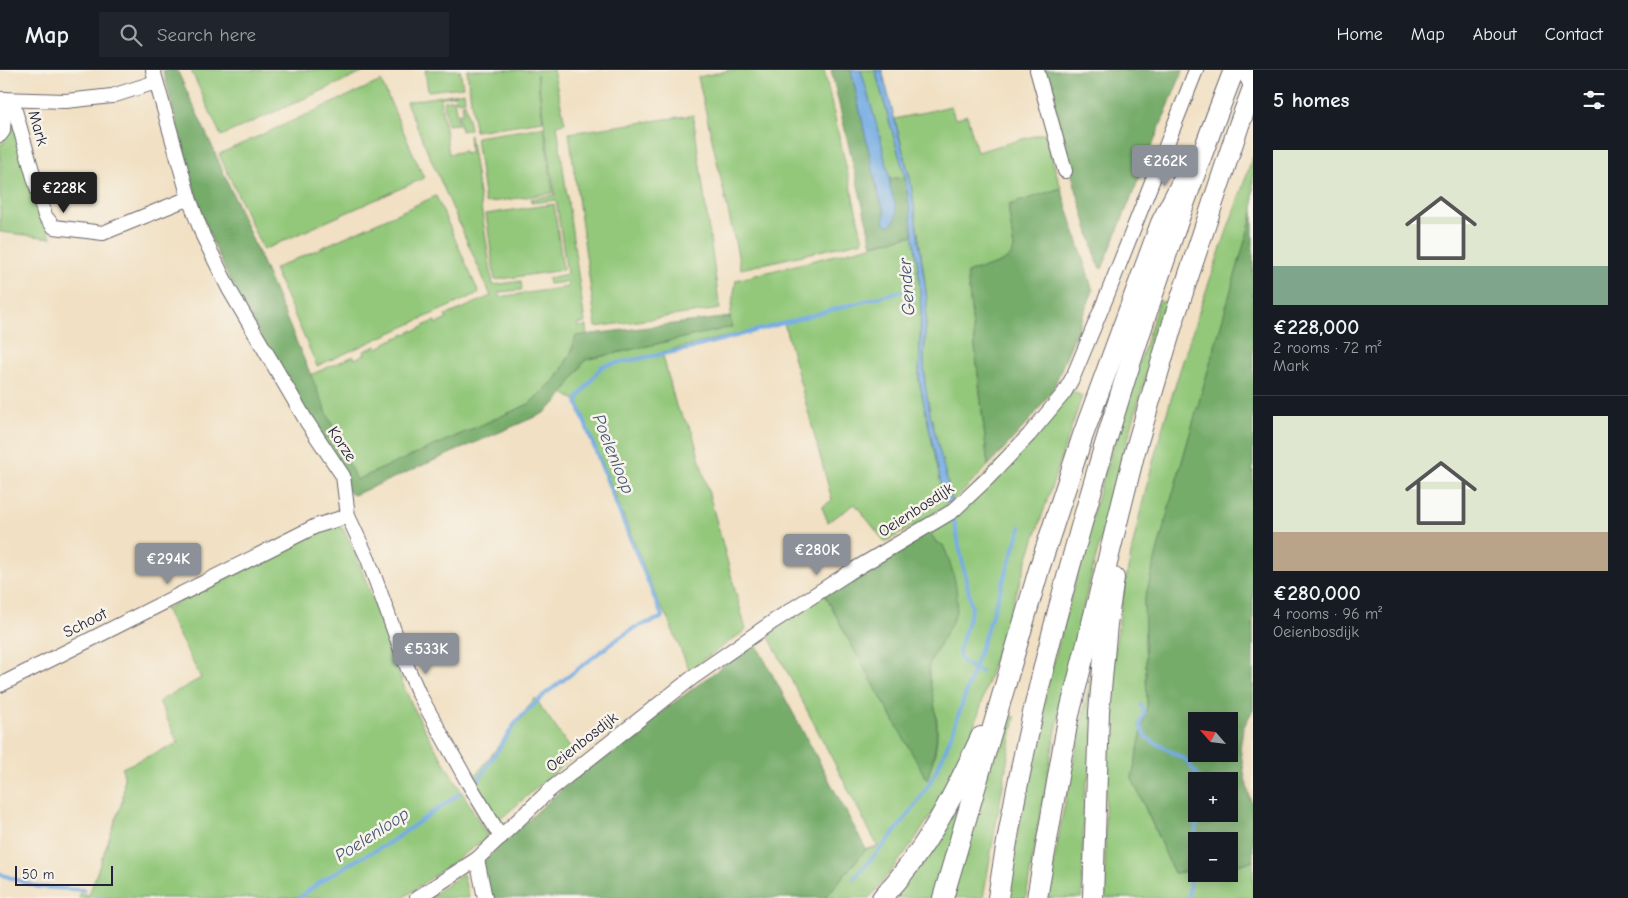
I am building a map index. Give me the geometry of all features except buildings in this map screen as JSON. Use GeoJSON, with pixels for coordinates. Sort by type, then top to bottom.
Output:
{"type":"FeatureCollection","features":[{"type":"Feature","properties":{"kind":"highway"},"geometry":{"type":"LineString","coordinates":[[998,898],[1014,804],[1042,676],[1096,473],[1148,310],[1234,70]]}},
{"type":"Feature","properties":{"kind":"highway"},"geometry":{"type":"LineString","coordinates":[[1037,898],[1068,719],[1134,455],[1174,319],[1253,86]]}},
{"type":"Feature","properties":{"kind":"highway"},"geometry":{"type":"LineString","coordinates":[[943,898],[1040,566],[1083,434],[1161,224],[1216,116]]}},
{"type":"Feature","properties":{"kind":"highway"},"geometry":{"type":"LineString","coordinates":[[1093,898],[1102,669],[1107,624],[1134,455]]}},
{"type":"Feature","properties":{"kind":"highway"},"geometry":{"type":"LineString","coordinates":[[882,898],[920,850],[947,806],[986,724],[1016,646]]}},
{"type":"Feature","properties":{"kind":"main road"},"geometry":{"type":"LineString","coordinates":[[1245,70],[1253,86]]}},
{"type":"Feature","properties":{"kind":"street"},"geometry":{"type":"LineString","coordinates":[[1037,70],[1065,171]]}},
{"type":"Feature","properties":{"kind":"street","name":"Oeienbosdijk"},"geometry":{"type":"LineString","coordinates":[[417,898],[477,859],[551,789],[692,678],[842,577],[953,511],[1029,435],[1060,399],[1073,377],[1108,294],[1196,70]]}},
{"type":"Feature","properties":{"kind":"street","name":"Korze"},"geometry":{"type":"LineString","coordinates":[[155,76],[189,198],[203,236],[229,289],[307,422],[343,476],[348,516],[368,559],[399,646],[419,694],[500,837]]}},
{"type":"Feature","properties":{"kind":"street","name":"Mark"},"geometry":{"type":"LineString","coordinates":[[6,99],[66,101],[112,96],[155,76]]}},
{"type":"Feature","properties":{"kind":"street","name":"Mark"},"geometry":{"type":"LineString","coordinates":[[0,135],[6,99]]}},
{"type":"Feature","properties":{"kind":"street","name":"Mark"},"geometry":{"type":"LineString","coordinates":[[6,99],[45,216],[54,227],[103,233],[189,198]]}},
{"type":"Feature","properties":{"kind":"street","name":"Schoot"},"geometry":{"type":"LineString","coordinates":[[0,685],[316,526],[348,516]]}},
{"type":"Feature","properties":{"kind":"street"},"geometry":{"type":"LineString","coordinates":[[477,859],[485,898]]}},
{"type":"Feature","properties":{"kind":"green space"},"geometry":{"type":"Polygon","coordinates":[[[163,70],[177,70],[212,146],[356,480],[529,404],[557,378],[571,353],[576,336],[730,317],[732,327],[585,360],[558,401],[544,413],[354,495],[350,493],[230,281],[205,224],[163,70]]]}},
{"type":"Feature","properties":{"kind":"green space"},"geometry":{"type":"Polygon","coordinates":[[[191,70],[368,70],[221,136],[191,70]]]}},
{"type":"Feature","properties":{"kind":"green space"},"geometry":{"type":"Polygon","coordinates":[[[425,70],[460,70],[463,87],[428,91],[425,70]]]}},
{"type":"Feature","properties":{"kind":"green space"},"geometry":{"type":"Polygon","coordinates":[[[467,70],[553,70],[565,123],[557,125],[585,323],[577,324],[578,327],[586,326],[587,335],[576,337],[571,353],[557,378],[529,404],[356,481],[310,375],[354,356],[355,359],[365,354],[364,351],[376,346],[378,348],[385,343],[435,321],[436,324],[447,319],[445,316],[491,296],[406,102],[464,92],[465,100],[456,101],[455,95],[440,98],[449,154],[464,151],[465,154],[470,153],[470,135],[493,285],[521,281],[522,290],[499,292],[499,297],[568,287],[567,282],[549,284],[548,278],[567,274],[556,200],[531,203],[531,199],[555,195],[537,74],[543,121],[475,131],[467,70]]]}},
{"type":"Feature","properties":{"kind":"green space"},"geometry":{"type":"Polygon","coordinates":[[[731,70],[824,70],[863,241],[741,269],[698,77],[731,70]]]}},
{"type":"Feature","properties":{"kind":"green space"},"geometry":{"type":"Polygon","coordinates":[[[831,70],[851,70],[878,193],[885,212],[884,222],[889,226],[896,208],[890,179],[905,177],[914,235],[872,245],[831,70]]]}},
{"type":"Feature","properties":{"kind":"green space"},"geometry":{"type":"Polygon","coordinates":[[[861,70],[875,70],[905,177],[890,179],[861,70]]]}},
{"type":"Feature","properties":{"kind":"green space"},"geometry":{"type":"Polygon","coordinates":[[[1041,70],[1183,70],[1102,269],[1099,267],[1041,70]]]}},
{"type":"Feature","properties":{"kind":"green space"},"geometry":{"type":"Polygon","coordinates":[[[381,81],[424,178],[263,250],[219,154],[381,81]]]}},
{"type":"Feature","properties":{"kind":"green space"},"geometry":{"type":"Polygon","coordinates":[[[454,99],[458,124],[447,125],[444,101],[454,99]]]}},
{"type":"Feature","properties":{"kind":"green space"},"geometry":{"type":"Polygon","coordinates":[[[465,102],[470,129],[461,131],[458,113],[463,113],[462,103],[465,102]]]}},
{"type":"Feature","properties":{"kind":"green space"},"geometry":{"type":"Polygon","coordinates":[[[8,105],[51,238],[0,232],[0,144],[3,144],[8,105]]]}},
{"type":"Feature","properties":{"kind":"green space"},"geometry":{"type":"Polygon","coordinates":[[[951,106],[955,119],[967,115],[977,152],[1044,133],[1061,188],[1009,205],[1014,249],[1011,255],[1001,263],[967,273],[988,466],[952,501],[930,413],[925,384],[924,359],[927,300],[925,281],[910,178],[895,119],[951,106]]]}},
{"type":"Feature","properties":{"kind":"green space"},"geometry":{"type":"Polygon","coordinates":[[[693,115],[720,309],[596,327],[569,133],[693,115]]]}},
{"type":"Feature","properties":{"kind":"green space"},"geometry":{"type":"Polygon","coordinates":[[[544,127],[553,193],[485,203],[476,137],[544,127]]]}},
{"type":"Feature","properties":{"kind":"green space"},"geometry":{"type":"Polygon","coordinates":[[[1253,157],[1253,213],[1171,500],[1144,602],[1147,706],[1132,778],[1174,873],[1188,872],[1188,882],[1238,882],[1238,865],[1253,861],[1253,898],[1105,898],[1106,770],[1109,706],[1116,642],[1126,580],[1154,457],[1211,276],[1253,157]]]}},
{"type":"Feature","properties":{"kind":"green space"},"geometry":{"type":"Polygon","coordinates":[[[1061,188],[1093,291],[1053,389],[1032,418],[988,466],[967,273],[1000,263],[1011,255],[1014,249],[1009,205],[1061,188]]]}},
{"type":"Feature","properties":{"kind":"green space"},"geometry":{"type":"Polygon","coordinates":[[[436,196],[479,293],[317,366],[274,269],[436,196]]]}},
{"type":"Feature","properties":{"kind":"green space"},"geometry":{"type":"Polygon","coordinates":[[[554,204],[563,270],[495,280],[486,214],[554,204]]]}},
{"type":"Feature","properties":{"kind":"green space"},"geometry":{"type":"Polygon","coordinates":[[[1253,213],[1253,710],[1243,728],[1240,748],[1253,809],[1253,861],[1238,865],[1238,832],[1188,832],[1188,872],[1174,873],[1132,778],[1147,706],[1144,602],[1171,500],[1253,213]]]}},
{"type":"Feature","properties":{"kind":"green space"},"geometry":{"type":"Polygon","coordinates":[[[914,235],[921,296],[919,380],[944,498],[948,504],[885,542],[855,504],[828,522],[822,507],[832,500],[784,323],[662,352],[676,406],[692,431],[746,630],[689,670],[668,619],[658,602],[577,401],[563,393],[585,360],[731,327],[730,317],[736,280],[914,235]]]}},
{"type":"Feature","properties":{"kind":"green space"},"geometry":{"type":"Polygon","coordinates":[[[1159,301],[1168,303],[1123,457],[1082,612],[1051,755],[1026,898],[1005,898],[1048,684],[1100,487],[1159,301]]]}},
{"type":"Feature","properties":{"kind":"green space"},"geometry":{"type":"Polygon","coordinates":[[[1070,390],[1082,396],[995,656],[969,741],[934,811],[911,845],[873,894],[869,898],[825,898],[866,849],[878,847],[769,637],[772,632],[824,593],[927,779],[937,739],[937,721],[929,677],[929,664],[940,645],[936,542],[929,531],[1070,390]]]}},
{"type":"Feature","properties":{"kind":"green space"},"geometry":{"type":"Polygon","coordinates":[[[333,525],[339,525],[349,540],[408,696],[431,740],[487,836],[485,839],[403,898],[79,898],[80,893],[89,895],[123,799],[124,776],[122,768],[178,743],[159,701],[201,678],[165,609],[333,525]]]}},
{"type":"Feature","properties":{"kind":"green space"},"geometry":{"type":"Polygon","coordinates":[[[929,531],[936,542],[943,545],[949,559],[955,582],[957,605],[951,623],[929,664],[937,732],[935,750],[927,780],[824,593],[929,531]]]}},
{"type":"Feature","properties":{"kind":"green space"},"geometry":{"type":"Polygon","coordinates":[[[1100,633],[1092,761],[1084,795],[1082,898],[1048,898],[1062,817],[1100,633]]]}},
{"type":"Feature","properties":{"kind":"green space"},"geometry":{"type":"Polygon","coordinates":[[[756,644],[866,849],[825,898],[487,898],[479,865],[562,789],[604,755],[750,646],[756,644]]]}},
{"type":"Feature","properties":{"kind":"green space"},"geometry":{"type":"Polygon","coordinates":[[[535,698],[575,755],[498,821],[471,780],[535,698]]]}},
{"type":"Feature","properties":{"kind":"green space"},"geometry":{"type":"Polygon","coordinates":[[[1003,715],[1015,717],[983,898],[949,898],[1003,715]]]}},
{"type":"Feature","properties":{"kind":"green space"},"geometry":{"type":"Polygon","coordinates":[[[973,764],[938,898],[888,898],[973,764]]]}},
{"type":"Feature","properties":{"kind":"green space"},"geometry":{"type":"Polygon","coordinates":[[[463,874],[469,898],[428,898],[463,874]]]}},
{"type":"Feature","properties":{"kind":"water"},"geometry":{"type":"Polygon","coordinates":[[[851,70],[861,70],[884,151],[896,207],[896,217],[889,226],[884,222],[885,212],[878,193],[851,70]]]}},
{"type":"Feature","properties":{"kind":"water"},"geometry":{"type":"Polygon","coordinates":[[[875,70],[882,70],[911,183],[927,300],[924,359],[925,384],[930,413],[950,492],[951,503],[948,504],[944,498],[919,380],[921,312],[919,276],[905,177],[875,70]]]}},
{"type":"Feature","properties":{"kind":"waterway","name":"Poelenloop"},"geometry":{"type":"LineString","coordinates":[[477,782],[516,722],[545,694],[616,640],[634,628],[662,616],[577,402],[602,366],[688,349],[909,289]]}},
{"type":"Feature","properties":{"kind":"waterway","name":"Gender"},"geometry":{"type":"LineString","coordinates":[[954,521],[972,608],[959,655],[960,659],[969,667],[981,672]]}},
{"type":"Feature","properties":{"kind":"waterway"},"geometry":{"type":"LineString","coordinates":[[855,879],[901,824],[934,775],[948,745],[959,714],[1021,527]]}},
{"type":"Feature","properties":{"kind":"waterway","name":"Gender"},"geometry":{"type":"LineString","coordinates":[[1141,705],[1144,712],[1140,726],[1147,738],[1186,760],[1195,772]]}},
{"type":"Feature","properties":{"kind":"waterway","name":"Poelenloop"},"geometry":{"type":"LineString","coordinates":[[299,898],[349,864],[386,845],[459,794]]}},
{"type":"Feature","properties":{"kind":"waterway","name":"Gender"},"geometry":{"type":"LineString","coordinates":[[1188,898],[1197,822]]}},
{"type":"Feature","properties":{"kind":"waterway","name":"Poelenloop"},"geometry":{"type":"LineString","coordinates":[[0,874],[38,887],[84,890]]}}]}
